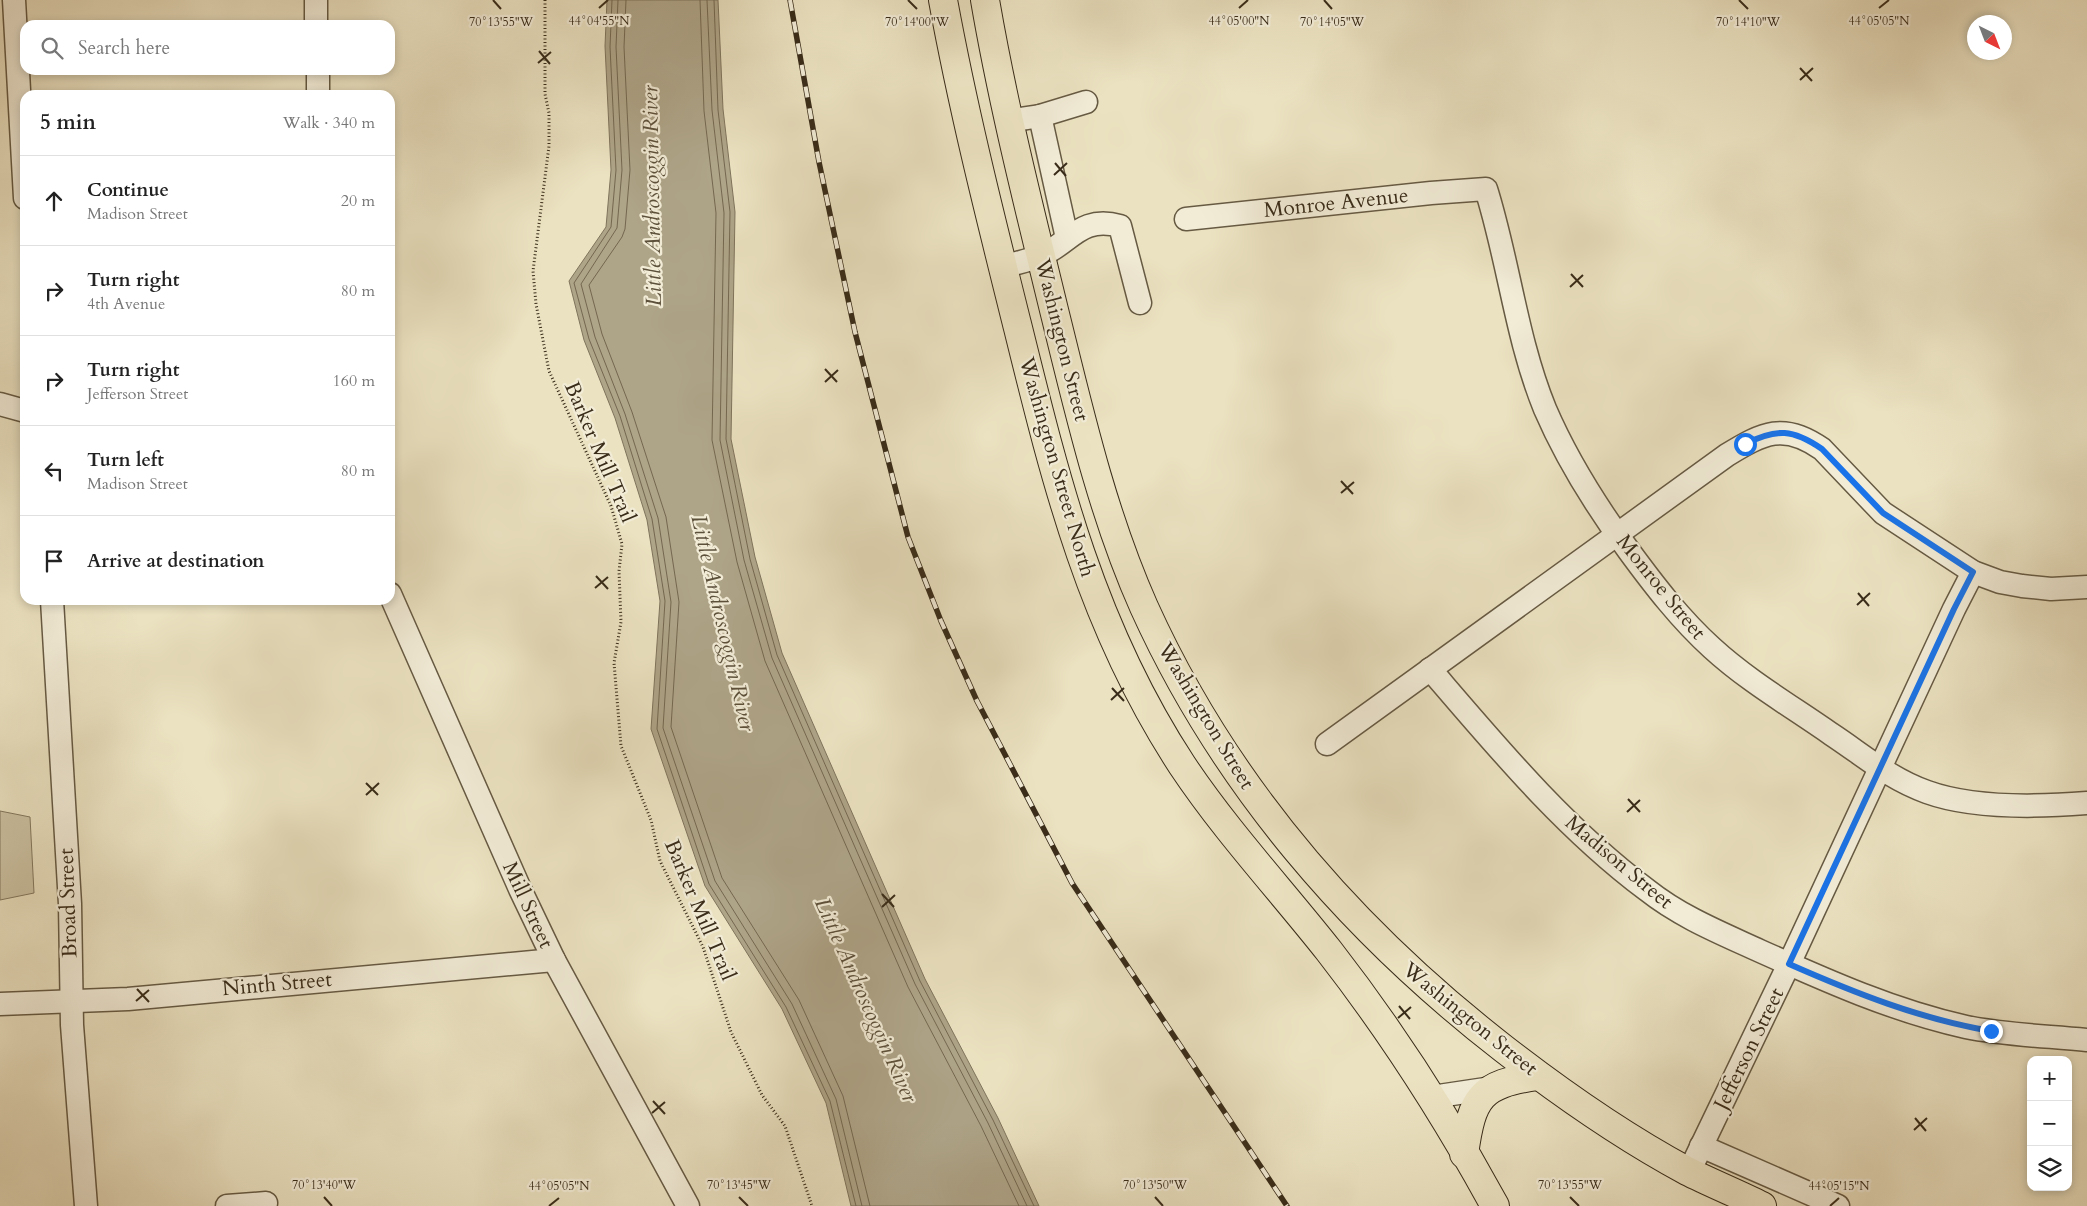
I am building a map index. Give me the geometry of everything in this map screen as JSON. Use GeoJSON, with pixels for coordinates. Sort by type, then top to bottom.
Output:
{"type":"FeatureCollection","features":[{"type":"Feature","properties":{"kind":"highway","name":"Washington Street North"},"geometry":{"type":"LineString","coordinates":[[943,0],[960,94],[1048,451],[1077,547],[1099,607],[1140,693],[1182,765],[1237,840],[1372,1008],[1414,1066],[1432,1097]]}},
{"type":"Feature","properties":{"kind":"highway","name":"Washington Street"},"geometry":{"type":"LineString","coordinates":[[985,0],[1008,120],[1080,418],[1108,512],[1125,561],[1163,648],[1220,747],[1274,822],[1306,862],[1378,940],[1455,1011],[1538,1076],[1621,1132],[1689,1172],[1762,1206]]}},
{"type":"Feature","properties":{"kind":"highway"},"geometry":{"type":"LineString","coordinates":[[1464,1154],[1471,1114],[1479,1101],[1492,1088],[1508,1080],[1538,1076]]}},
{"type":"Feature","properties":{"kind":"highway"},"geometry":{"type":"LineString","coordinates":[[1432,1097],[1495,1206]]}},
{"type":"Feature","properties":{"kind":"street"},"geometry":{"type":"LineString","coordinates":[[14,0],[20,108]]}},
{"type":"Feature","properties":{"kind":"street"},"geometry":{"type":"LineString","coordinates":[[316,0],[316,20]]}},
{"type":"Feature","properties":{"kind":"street"},"geometry":{"type":"LineString","coordinates":[[318,75],[318,90]]}},
{"type":"Feature","properties":{"kind":"street"},"geometry":{"type":"LineString","coordinates":[[1008,120],[1040,116],[1086,102]]}},
{"type":"Feature","properties":{"kind":"street"},"geometry":{"type":"LineString","coordinates":[[1040,116],[1067,238]]}},
{"type":"Feature","properties":{"kind":"street","name":"Monroe Avenue"},"geometry":{"type":"LineString","coordinates":[[1186,218],[1430,193],[1486,190]]}},
{"type":"Feature","properties":{"kind":"street","name":"Monroe Street"},"geometry":{"type":"LineString","coordinates":[[1486,190],[1519,329],[1544,407],[1576,474],[1617,534],[1671,606],[1712,648],[1773,695],[1881,770],[1930,793],[1984,804],[2045,806],[2087,803]]}},
{"type":"Feature","properties":{"kind":"street"},"geometry":{"type":"LineString","coordinates":[[1002,267],[1041,256],[1081,229],[1105,222],[1120,226],[1140,303]]}},
{"type":"Feature","properties":{"kind":"street"},"geometry":{"type":"LineString","coordinates":[[0,404],[20,410]]}},
{"type":"Feature","properties":{"kind":"street"},"geometry":{"type":"LineString","coordinates":[[1327,744],[1617,534],[1745,444],[1762,435],[1778,432],[1799,435],[1822,449],[1883,513],[1973,572],[2000,582],[2022,586],[2051,589],[2087,587]]}},
{"type":"Feature","properties":{"kind":"street","name":"Jefferson Street"},"geometry":{"type":"LineString","coordinates":[[1689,1172],[1881,770],[1954,609],[1973,572]]}},
{"type":"Feature","properties":{"kind":"street","name":"Broad Street"},"geometry":{"type":"LineString","coordinates":[[52,605],[70,904],[71,1002],[86,1206]]}},
{"type":"Feature","properties":{"kind":"street","name":"Mill Street"},"geometry":{"type":"LineString","coordinates":[[395,605],[554,960],[688,1206]]}},
{"type":"Feature","properties":{"kind":"street","name":"Madison Street"},"geometry":{"type":"LineString","coordinates":[[1430,670],[1496,747],[1550,803],[1624,872],[1675,910],[1850,991],[1918,1015],[1991,1031],[2087,1040]]}},
{"type":"Feature","properties":{"kind":"street","name":"Ninth Street"},"geometry":{"type":"LineString","coordinates":[[0,1004],[71,1002],[554,960]]}},
{"type":"Feature","properties":{"kind":"street"},"geometry":{"type":"LineString","coordinates":[[1432,1097],[1492,1088]]}},
{"type":"Feature","properties":{"kind":"street"},"geometry":{"type":"LineString","coordinates":[[1700,1146],[1838,1206]]}},
{"type":"Feature","properties":{"kind":"street"},"geometry":{"type":"LineString","coordinates":[[227,1206],[266,1204]]}},
{"type":"Feature","properties":{"kind":"path","name":"Barker Mill Trail"},"geometry":{"type":"LineString","coordinates":[[545,0],[545,94],[549,113],[549,146],[533,271],[536,304],[548,371],[611,506],[622,544],[619,571],[621,622],[614,662],[620,740],[651,820],[660,861],[702,947],[731,1032],[762,1095],[785,1126],[797,1156],[812,1206]]}},
{"type":"Feature","properties":{"kind":"shaded area"},"geometry":{"type":"Polygon","coordinates":[[[0,811],[30,817],[34,893],[0,900],[0,811]]]}},
{"type":"Feature","properties":{"kind":"water","name":"Little Androscoggin River"},"geometry":{"type":"Polygon","coordinates":[[[607,0],[718,0],[723,109],[735,212],[731,439],[755,557],[782,653],[925,979],[998,1118],[1039,1206],[851,1206],[826,1103],[782,1009],[705,886],[651,729],[660,601],[647,520],[615,418],[584,340],[569,281],[606,227],[611,170],[605,46],[607,0]]]}},
{"type":"Feature","properties":{"kind":"railway"},"geometry":{"type":"LineString","coordinates":[[790,0],[819,162],[855,332],[908,537],[941,621],[977,701],[1072,883],[1287,1206]]}},
{"type":"Feature","properties":{"kind":"route"},"geometry":{"type":"LineString","coordinates":[[1745,444],[1762,435],[1778,432],[1799,435],[1822,449],[1883,513],[1907,531],[1973,572],[1789,964],[1850,991],[1918,1015],[1991,1031]]}}]}
